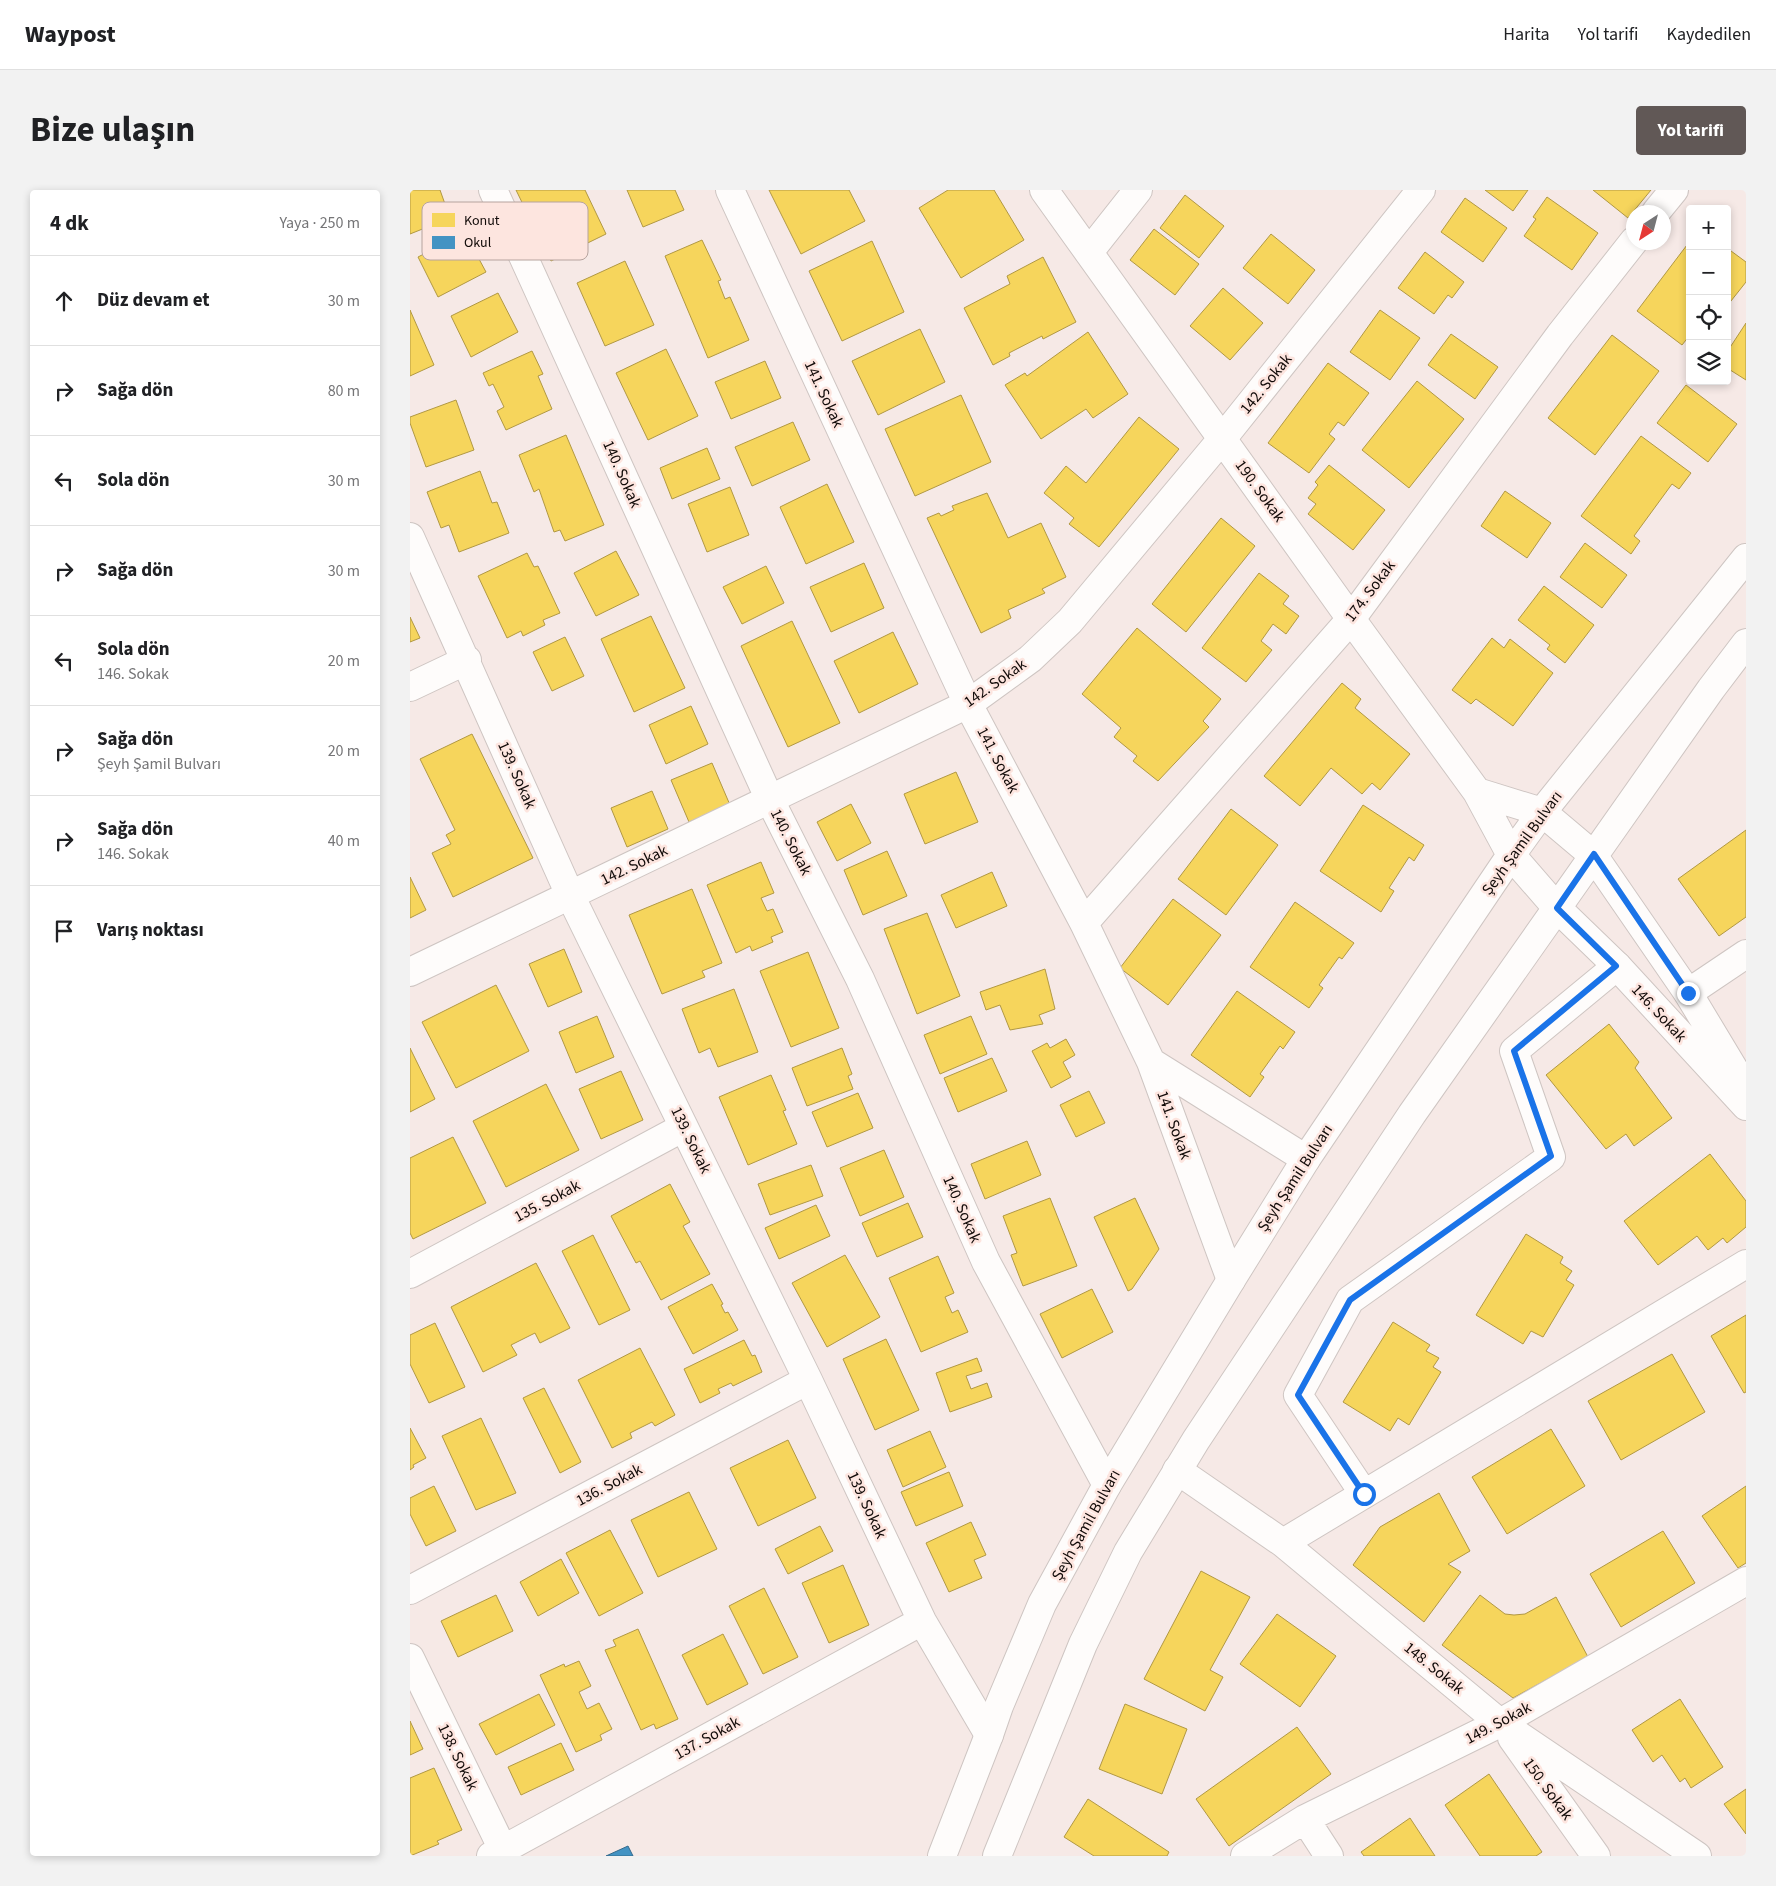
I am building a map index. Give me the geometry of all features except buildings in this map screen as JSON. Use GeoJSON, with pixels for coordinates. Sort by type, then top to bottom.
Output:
{"type":"FeatureCollection","features":[{"type":"Feature","properties":{"kind":"street","name":"140. Sokak"},"geometry":{"type":"LineString","coordinates":[[494,190],[499,202]]}},
{"type":"Feature","properties":{"kind":"street","name":"141. Sokak"},"geometry":{"type":"LineString","coordinates":[[730,190],[968,704],[1084,922],[1151,1062],[1230,1280]]}},
{"type":"Feature","properties":{"kind":"street","name":"190. Sokak"},"geometry":{"type":"LineString","coordinates":[[1044,190],[1477,792],[1511,855]]}},
{"type":"Feature","properties":{"kind":"street"},"geometry":{"type":"LineString","coordinates":[[1089,252],[1138,190]]}},
{"type":"Feature","properties":{"kind":"street","name":"142. Sokak"},"geometry":{"type":"LineString","coordinates":[[410,972],[968,704],[1030,660],[1070,621],[1222,439],[1421,190]]}},
{"type":"Feature","properties":{"kind":"street"},"geometry":{"type":"LineString","coordinates":[[1662,205],[1674,190]]}},
{"type":"Feature","properties":{"kind":"street","name":"174. Sokak"},"geometry":{"type":"LineString","coordinates":[[1084,922],[1351,619],[1560,335],[1627,250]]}},
{"type":"Feature","properties":{"kind":"street","name":"140. Sokak"},"geometry":{"type":"LineString","coordinates":[[526,260],[770,800],[860,979],[986,1262],[1107,1485]]}},
{"type":"Feature","properties":{"kind":"street","name":"139. Sokak"},"geometry":{"type":"LineString","coordinates":[[410,537],[570,896],[808,1380],[922,1620],[990,1735]]}},
{"type":"Feature","properties":{"kind":"street","name":"Şeyh Şamil Bulvarı"},"geometry":{"type":"LineString","coordinates":[[942,1856],[990,1735],[999,1706],[1042,1604],[1107,1485],[1230,1280],[1306,1159],[1511,855],[1542,812],[1746,558]]}},
{"type":"Feature","properties":{"kind":"street"},"geometry":{"type":"LineString","coordinates":[[1003,1852],[1083,1644],[1128,1552],[1177,1470],[1384,1154],[1594,854],[1711,689],[1746,643]]}},
{"type":"Feature","properties":{"kind":"street"},"geometry":{"type":"LineString","coordinates":[[410,687],[466,660]]}},
{"type":"Feature","properties":{"kind":"street"},"geometry":{"type":"LineString","coordinates":[[1477,792],[1542,812]]}},
{"type":"Feature","properties":{"kind":"street","name":"146. Sokak"},"geometry":{"type":"LineString","coordinates":[[1542,812],[1594,854],[1688,993],[1746,1090]]}},
{"type":"Feature","properties":{"kind":"street","name":"146. Sokak"},"geometry":{"type":"LineString","coordinates":[[1511,855],[1557,908],[1616,966],[1746,1106]]}},
{"type":"Feature","properties":{"kind":"street"},"geometry":{"type":"LineString","coordinates":[[1688,993],[1746,954]]}},
{"type":"Feature","properties":{"kind":"street"},"geometry":{"type":"LineString","coordinates":[[1364,1494],[1298,1395],[1350,1300],[1551,1156],[1514,1051],[1616,966]]}},
{"type":"Feature","properties":{"kind":"street"},"geometry":{"type":"LineString","coordinates":[[1151,1062],[1306,1159]]}},
{"type":"Feature","properties":{"kind":"street","name":"135. Sokak"},"geometry":{"type":"LineString","coordinates":[[410,1274],[684,1128]]}},
{"type":"Feature","properties":{"kind":"street"},"geometry":{"type":"LineString","coordinates":[[1282,1543],[1746,1264]]}},
{"type":"Feature","properties":{"kind":"street","name":"136. Sokak"},"geometry":{"type":"LineString","coordinates":[[410,1590],[808,1380]]}},
{"type":"Feature","properties":{"kind":"street","name":"148. Sokak"},"geometry":{"type":"LineString","coordinates":[[1177,1470],[1282,1543],[1500,1723],[1697,1856]]}},
{"type":"Feature","properties":{"kind":"street","name":"149. Sokak"},"geometry":{"type":"LineString","coordinates":[[1245,1856],[1305,1819],[1500,1723],[1746,1581]]}},
{"type":"Feature","properties":{"kind":"street","name":"137. Sokak"},"geometry":{"type":"LineString","coordinates":[[500,1854],[922,1620]]}},
{"type":"Feature","properties":{"kind":"street","name":"138. Sokak"},"geometry":{"type":"LineString","coordinates":[[410,1658],[500,1854]]}},
{"type":"Feature","properties":{"kind":"street","name":"150. Sokak"},"geometry":{"type":"LineString","coordinates":[[1500,1723],[1596,1856]]}},
{"type":"Feature","properties":{"kind":"street"},"geometry":{"type":"LineString","coordinates":[[1305,1819],[1329,1856]]}},
{"type":"Feature","properties":{"kind":"route"},"geometry":{"type":"LineString","coordinates":[[1364,1494],[1298,1395],[1350,1300],[1551,1156],[1514,1051],[1616,966],[1557,908],[1594,854],[1688,993]]}}]}
